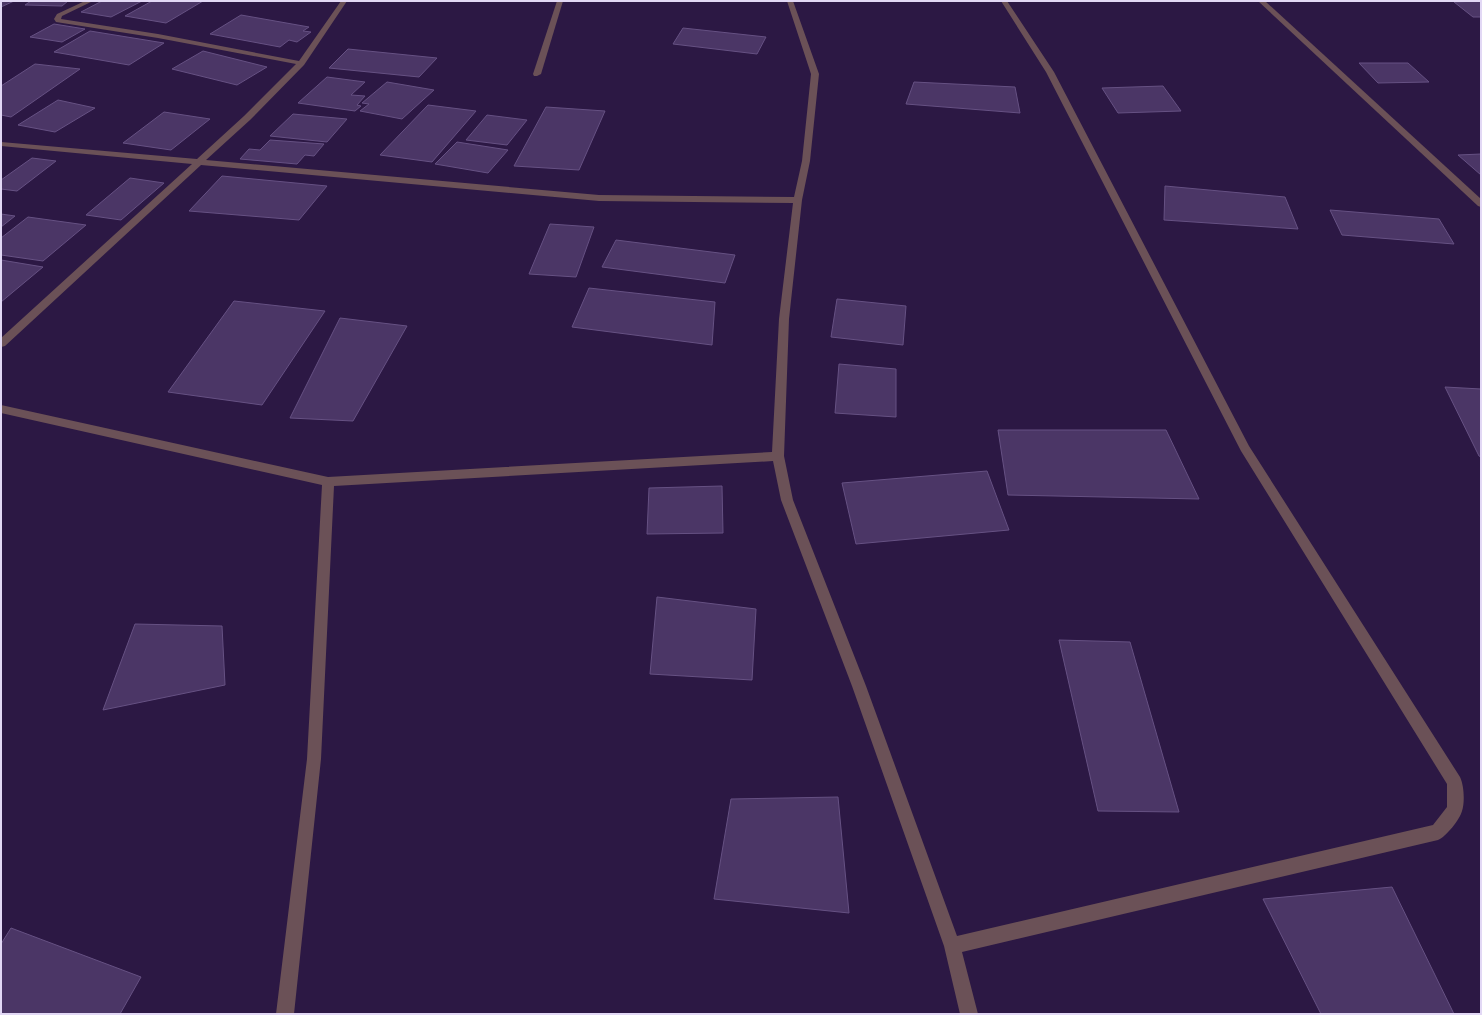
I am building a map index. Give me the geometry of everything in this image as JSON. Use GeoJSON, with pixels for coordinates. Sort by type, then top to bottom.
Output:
{"type":"FeatureCollection","features":[{"type":"Feature","properties":{"kind":"street"},"geometry":{"type":"LineString","coordinates":[[90,1],[59,15],[57,18],[58,21],[158,36],[301,63]]}},
{"type":"Feature","properties":{"kind":"street"},"geometry":{"type":"LineString","coordinates":[[1,344],[247,118],[301,63],[344,1]]}},
{"type":"Feature","properties":{"kind":"street"},"geometry":{"type":"LineString","coordinates":[[537,74],[560,1]]}},
{"type":"Feature","properties":{"kind":"street"},"geometry":{"type":"LineString","coordinates":[[790,1],[815,74],[806,161],[798,200],[784,319],[778,456],[787,500],[859,686],[952,946],[969,1014]]}},
{"type":"Feature","properties":{"kind":"street"},"geometry":{"type":"LineString","coordinates":[[952,946],[1438,832],[1455,810],[1455,782],[1245,448],[1050,72],[1004,1]]}},
{"type":"Feature","properties":{"kind":"street"},"geometry":{"type":"LineString","coordinates":[[1261,1],[1481,204]]}},
{"type":"Feature","properties":{"kind":"street"},"geometry":{"type":"LineString","coordinates":[[1,144],[599,198],[798,200]]}},
{"type":"Feature","properties":{"kind":"street"},"geometry":{"type":"LineString","coordinates":[[1,409],[328,482],[778,456]]}},
{"type":"Feature","properties":{"kind":"street"},"geometry":{"type":"LineString","coordinates":[[285,1014],[314,759],[328,482]]}},
{"type":"Feature","properties":{"kind":"building"},"geometry":{"type":"Polygon","coordinates":[[[1,1],[14,1],[1,7],[1,1]]]}},
{"type":"Feature","properties":{"kind":"building"},"geometry":{"type":"Polygon","coordinates":[[[31,1],[68,1],[62,6],[25,5],[31,1]]]}},
{"type":"Feature","properties":{"kind":"building"},"geometry":{"type":"Polygon","coordinates":[[[102,1],[142,1],[111,17],[81,12],[102,1]]]}},
{"type":"Feature","properties":{"kind":"building"},"geometry":{"type":"Polygon","coordinates":[[[152,1],[203,1],[166,23],[125,16],[152,1]]]}},
{"type":"Feature","properties":{"kind":"building"},"geometry":{"type":"Polygon","coordinates":[[[1481,1],[1481,17],[1473,17],[1454,2],[1481,1]]]}},
{"type":"Feature","properties":{"kind":"building"},"geometry":{"type":"Polygon","coordinates":[[[241,15],[309,27],[303,31],[311,32],[297,42],[289,40],[280,47],[210,34],[241,15]]]}},
{"type":"Feature","properties":{"kind":"building"},"geometry":{"type":"Polygon","coordinates":[[[54,24],[85,29],[62,42],[30,37],[54,24]]]}},
{"type":"Feature","properties":{"kind":"building"},"geometry":{"type":"Polygon","coordinates":[[[683,28],[766,37],[757,54],[673,44],[683,28]]]}},
{"type":"Feature","properties":{"kind":"building"},"geometry":{"type":"Polygon","coordinates":[[[90,31],[164,43],[129,65],[54,52],[90,31]]]}},
{"type":"Feature","properties":{"kind":"building"},"geometry":{"type":"Polygon","coordinates":[[[348,49],[437,58],[419,77],[329,68],[348,49]]]}},
{"type":"Feature","properties":{"kind":"building"},"geometry":{"type":"Polygon","coordinates":[[[203,51],[267,67],[237,85],[172,69],[203,51]]]}},
{"type":"Feature","properties":{"kind":"building"},"geometry":{"type":"Polygon","coordinates":[[[1359,63],[1408,63],[1429,82],[1378,83],[1359,63]]]}},
{"type":"Feature","properties":{"kind":"building"},"geometry":{"type":"Polygon","coordinates":[[[35,64],[80,69],[11,117],[1,115],[1,86],[35,64]]]}},
{"type":"Feature","properties":{"kind":"building"},"geometry":{"type":"Polygon","coordinates":[[[327,77],[365,82],[351,95],[365,96],[357,105],[361,106],[355,111],[298,103],[327,77]]]}},
{"type":"Feature","properties":{"kind":"building"},"geometry":{"type":"Polygon","coordinates":[[[387,82],[434,90],[402,119],[360,111],[369,104],[362,103],[387,82]]]}},
{"type":"Feature","properties":{"kind":"building"},"geometry":{"type":"Polygon","coordinates":[[[914,82],[1015,87],[1020,113],[906,104],[914,82]]]}},
{"type":"Feature","properties":{"kind":"building"},"geometry":{"type":"Polygon","coordinates":[[[1163,86],[1181,111],[1118,113],[1102,88],[1163,86]]]}},
{"type":"Feature","properties":{"kind":"building"},"geometry":{"type":"Polygon","coordinates":[[[58,100],[95,108],[55,132],[18,125],[58,100]]]}},
{"type":"Feature","properties":{"kind":"building"},"geometry":{"type":"Polygon","coordinates":[[[428,105],[476,111],[432,162],[380,155],[428,105]]]}},
{"type":"Feature","properties":{"kind":"building"},"geometry":{"type":"Polygon","coordinates":[[[546,107],[605,111],[579,170],[514,166],[546,107]]]}},
{"type":"Feature","properties":{"kind":"building"},"geometry":{"type":"Polygon","coordinates":[[[164,112],[210,119],[171,150],[123,143],[164,112]]]}},
{"type":"Feature","properties":{"kind":"building"},"geometry":{"type":"Polygon","coordinates":[[[293,114],[347,119],[327,142],[270,136],[293,114]]]}},
{"type":"Feature","properties":{"kind":"building"},"geometry":{"type":"Polygon","coordinates":[[[487,115],[527,120],[507,145],[466,140],[487,115]]]}},
{"type":"Feature","properties":{"kind":"building"},"geometry":{"type":"Polygon","coordinates":[[[270,140],[324,144],[314,156],[305,155],[297,164],[240,159],[249,149],[260,150],[270,140]]]}},
{"type":"Feature","properties":{"kind":"building"},"geometry":{"type":"Polygon","coordinates":[[[457,142],[508,150],[488,173],[435,164],[457,142]]]}},
{"type":"Feature","properties":{"kind":"building"},"geometry":{"type":"Polygon","coordinates":[[[1481,154],[1481,175],[1458,155],[1481,154]]]}},
{"type":"Feature","properties":{"kind":"building"},"geometry":{"type":"Polygon","coordinates":[[[32,158],[56,161],[17,191],[1,189],[1,180],[32,158]]]}},
{"type":"Feature","properties":{"kind":"building"},"geometry":{"type":"Polygon","coordinates":[[[222,176],[327,186],[299,220],[189,211],[222,176]]]}},
{"type":"Feature","properties":{"kind":"building"},"geometry":{"type":"Polygon","coordinates":[[[130,178],[164,183],[121,220],[86,215],[130,178]]]}},
{"type":"Feature","properties":{"kind":"building"},"geometry":{"type":"Polygon","coordinates":[[[1165,186],[1285,197],[1298,229],[1164,220],[1165,186]]]}},
{"type":"Feature","properties":{"kind":"building"},"geometry":{"type":"Polygon","coordinates":[[[1330,210],[1439,219],[1454,244],[1342,235],[1330,210]]]}},
{"type":"Feature","properties":{"kind":"building"},"geometry":{"type":"Polygon","coordinates":[[[1,214],[15,216],[1,227],[1,214]]]}},
{"type":"Feature","properties":{"kind":"building"},"geometry":{"type":"Polygon","coordinates":[[[28,217],[86,225],[43,261],[1,255],[1,238],[28,217]]]}},
{"type":"Feature","properties":{"kind":"building"},"geometry":{"type":"Polygon","coordinates":[[[550,224],[594,227],[576,277],[529,274],[550,224]]]}},
{"type":"Feature","properties":{"kind":"building"},"geometry":{"type":"Polygon","coordinates":[[[616,240],[735,255],[725,283],[602,267],[616,240]]]}},
{"type":"Feature","properties":{"kind":"building"},"geometry":{"type":"Polygon","coordinates":[[[1,260],[43,267],[1,302],[1,260]]]}},
{"type":"Feature","properties":{"kind":"building"},"geometry":{"type":"Polygon","coordinates":[[[589,288],[715,302],[712,345],[572,327],[589,288]]]}},
{"type":"Feature","properties":{"kind":"building"},"geometry":{"type":"Polygon","coordinates":[[[837,299],[906,306],[903,345],[831,337],[837,299]]]}},
{"type":"Feature","properties":{"kind":"building"},"geometry":{"type":"Polygon","coordinates":[[[234,301],[325,311],[262,405],[168,392],[234,301]]]}},
{"type":"Feature","properties":{"kind":"building"},"geometry":{"type":"Polygon","coordinates":[[[340,318],[407,326],[353,421],[290,418],[340,318]]]}},
{"type":"Feature","properties":{"kind":"building"},"geometry":{"type":"Polygon","coordinates":[[[839,364],[896,369],[896,417],[835,413],[839,364]]]}},
{"type":"Feature","properties":{"kind":"building"},"geometry":{"type":"Polygon","coordinates":[[[1445,387],[1481,389],[1481,457],[1479,456],[1445,387]]]}},
{"type":"Feature","properties":{"kind":"building"},"geometry":{"type":"Polygon","coordinates":[[[998,430],[1166,430],[1199,499],[1008,495],[998,430]]]}},
{"type":"Feature","properties":{"kind":"building"},"geometry":{"type":"Polygon","coordinates":[[[987,471],[1009,530],[856,544],[842,483],[987,471]]]}},
{"type":"Feature","properties":{"kind":"building"},"geometry":{"type":"Polygon","coordinates":[[[722,486],[723,533],[647,534],[649,488],[722,486]]]}},
{"type":"Feature","properties":{"kind":"building"},"geometry":{"type":"Polygon","coordinates":[[[657,597],[756,609],[752,680],[650,674],[657,597]]]}},
{"type":"Feature","properties":{"kind":"building"},"geometry":{"type":"Polygon","coordinates":[[[135,624],[222,626],[225,685],[103,710],[135,624]]]}},
{"type":"Feature","properties":{"kind":"building"},"geometry":{"type":"Polygon","coordinates":[[[1059,640],[1130,642],[1179,812],[1098,811],[1059,640]]]}},
{"type":"Feature","properties":{"kind":"building"},"geometry":{"type":"Polygon","coordinates":[[[838,797],[849,913],[714,899],[731,799],[838,797]]]}},
{"type":"Feature","properties":{"kind":"building"},"geometry":{"type":"Polygon","coordinates":[[[1392,887],[1454,1014],[1321,1014],[1263,899],[1392,887]]]}},
{"type":"Feature","properties":{"kind":"building"},"geometry":{"type":"Polygon","coordinates":[[[11,928],[141,977],[120,1014],[1,1014],[1,944],[11,928]]]}}]}
